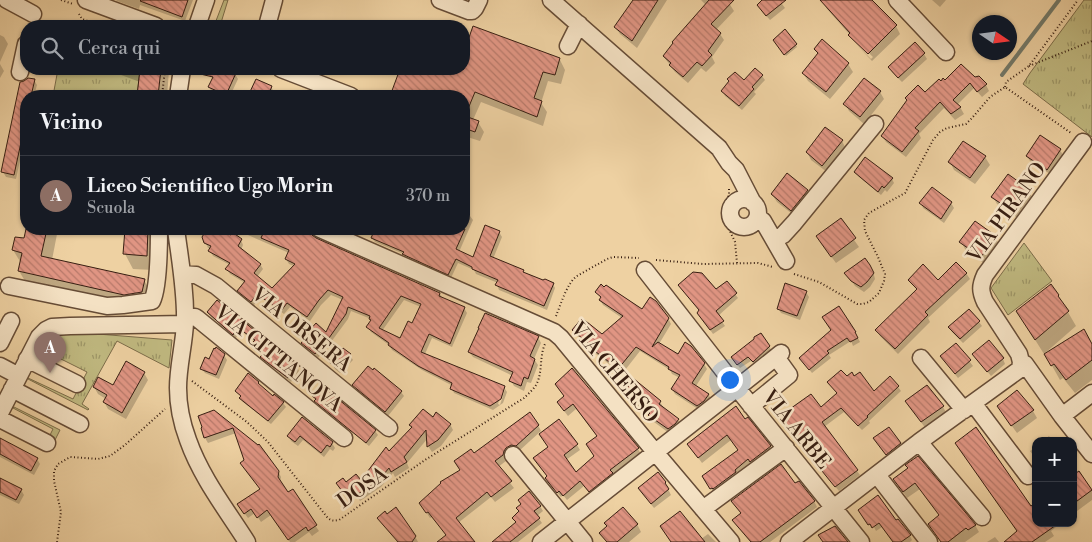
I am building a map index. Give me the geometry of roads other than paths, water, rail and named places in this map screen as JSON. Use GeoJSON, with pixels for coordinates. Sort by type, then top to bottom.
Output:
{"type":"FeatureCollection","features":[{"type":"Feature","properties":{"kind":"street"},"geometry":{"type":"LineString","coordinates":[[7,0],[33,13]]}},
{"type":"Feature","properties":{"kind":"street"},"geometry":{"type":"LineString","coordinates":[[86,0],[136,20]]}},
{"type":"Feature","properties":{"kind":"street"},"geometry":{"type":"LineString","coordinates":[[198,20],[206,0]]}},
{"type":"Feature","properties":{"kind":"street"},"geometry":{"type":"LineString","coordinates":[[269,20],[274,0]]}},
{"type":"Feature","properties":{"kind":"street"},"geometry":{"type":"LineString","coordinates":[[440,0],[472,11],[479,0]]}},
{"type":"Feature","properties":{"kind":"street"},"geometry":{"type":"LineString","coordinates":[[551,0],[719,148],[736,170],[755,210],[756,221],[750,226],[740,228],[732,222],[729,213],[730,208],[742,199],[748,200],[755,210],[762,220],[786,261]]}},
{"type":"Feature","properties":{"kind":"street"},"geometry":{"type":"LineString","coordinates":[[897,0],[946,52]]}},
{"type":"Feature","properties":{"kind":"street"},"geometry":{"type":"LineString","coordinates":[[568,46],[579,24]]}},
{"type":"Feature","properties":{"kind":"street"},"geometry":{"type":"LineString","coordinates":[[179,90],[180,75]]}},
{"type":"Feature","properties":{"kind":"street"},"geometry":{"type":"LineString","coordinates":[[296,75],[335,90]]}},
{"type":"Feature","properties":{"kind":"street"},"geometry":{"type":"LineString","coordinates":[[774,240],[783,235],[875,124]]}},
{"type":"Feature","properties":{"kind":"street","name":"VIA PIRANO"},"geometry":{"type":"LineString","coordinates":[[1083,142],[985,275],[980,287],[984,302],[1019,354],[1021,362],[1025,364],[1092,454]]}},
{"type":"Feature","properties":{"kind":"street"},"geometry":{"type":"LineString","coordinates":[[729,163],[733,204]]}},
{"type":"Feature","properties":{"kind":"street"},"geometry":{"type":"LineString","coordinates":[[9,286],[107,306],[152,301],[155,296],[157,280],[159,235]]}},
{"type":"Feature","properties":{"kind":"street"},"geometry":{"type":"LineString","coordinates":[[177,235],[182,274],[184,320],[178,386],[182,417],[188,440],[200,468],[247,542]]}},
{"type":"Feature","properties":{"kind":"street","name":"VIA CHERSO"},"geometry":{"type":"LineString","coordinates":[[334,235],[554,332],[732,542]]}},
{"type":"Feature","properties":{"kind":"street","name":"VIA ARBE"},"geometry":{"type":"LineString","coordinates":[[645,270],[751,406],[861,542]]}},
{"type":"Feature","properties":{"kind":"street","name":"VIA ORSERA"},"geometry":{"type":"LineString","coordinates":[[182,274],[196,275],[216,286],[389,428]]}},
{"type":"Feature","properties":{"kind":"street","name":"VIA CITTANOVA"},"geometry":{"type":"LineString","coordinates":[[184,320],[195,317],[198,319],[344,438]]}},
{"type":"Feature","properties":{"kind":"street"},"geometry":{"type":"LineString","coordinates":[[0,413],[39,337],[46,330],[52,327],[184,320]]}},
{"type":"Feature","properties":{"kind":"street"},"geometry":{"type":"LineString","coordinates":[[0,343],[11,321]]}},
{"type":"Feature","properties":{"kind":"street"},"geometry":{"type":"LineString","coordinates":[[541,542],[778,355],[789,375],[751,406]]}},
{"type":"Feature","properties":{"kind":"street"},"geometry":{"type":"LineString","coordinates":[[921,358],[968,406],[1028,476]]}},
{"type":"Feature","properties":{"kind":"street"},"geometry":{"type":"LineString","coordinates":[[27,359],[77,384]]}},
{"type":"Feature","properties":{"kind":"street"},"geometry":{"type":"LineString","coordinates":[[789,542],[919,442],[1020,369],[1021,362]]}},
{"type":"Feature","properties":{"kind":"street"},"geometry":{"type":"LineString","coordinates":[[0,366],[16,382],[80,424]]}},
{"type":"Feature","properties":{"kind":"street"},"geometry":{"type":"LineString","coordinates":[[1062,416],[1092,393]]}},
{"type":"Feature","properties":{"kind":"street"},"geometry":{"type":"LineString","coordinates":[[0,419],[47,443]]}},
{"type":"Feature","properties":{"kind":"street"},"geometry":{"type":"LineString","coordinates":[[919,442],[982,517]]}},
{"type":"Feature","properties":{"kind":"street"},"geometry":{"type":"LineString","coordinates":[[703,509],[786,448]]}},
{"type":"Feature","properties":{"kind":"street"},"geometry":{"type":"LineString","coordinates":[[513,455],[584,542]]}},
{"type":"Feature","properties":{"kind":"street"},"geometry":{"type":"LineString","coordinates":[[877,475],[930,542]]}},
{"type":"Feature","properties":{"kind":"waterway","name":"DOSA"},"geometry":{"type":"LineString","coordinates":[[1002,75],[1059,0]]}},
{"type":"Feature","properties":{"kind":"place","name":"Liceo Scientifico Ugo Morin"},"geometry":{"type":"Point","coordinates":[50,373]}}]}
